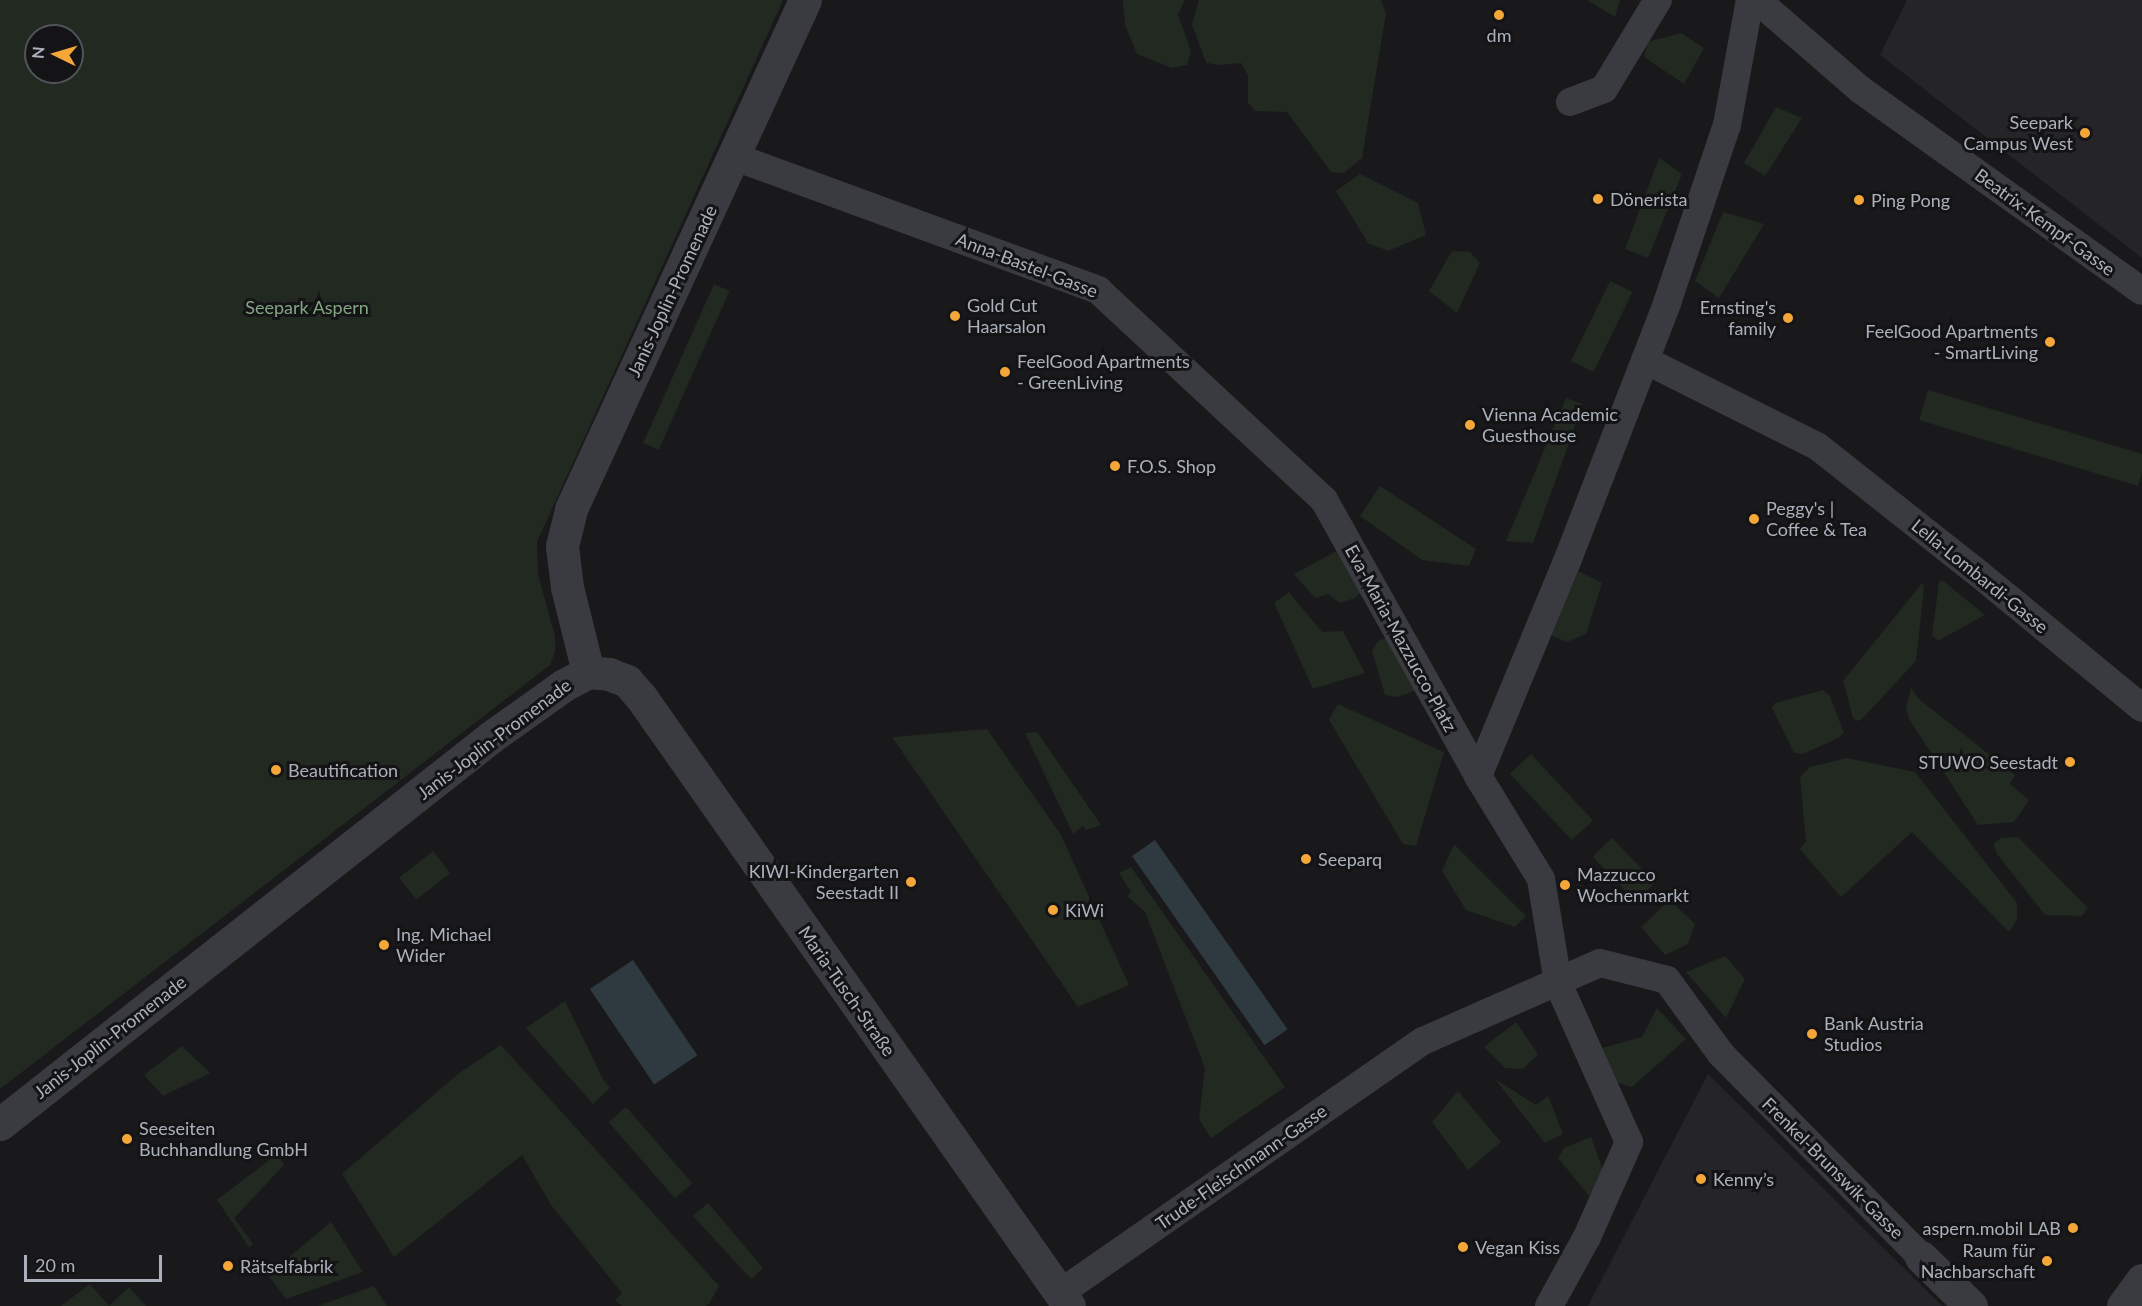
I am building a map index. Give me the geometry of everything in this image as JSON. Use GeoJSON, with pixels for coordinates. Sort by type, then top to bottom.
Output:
{"type":"FeatureCollection","features":[{"type":"Feature","properties":{"kind":"street","name":"Janis-Joplin-Promenade"},"geometry":{"type":"LineString","coordinates":[[0,1124],[491,737],[564,685],[588,672],[573,621],[562,546],[571,508],[735,157],[805,0]]}},
{"type":"Feature","properties":{"kind":"street"},"geometry":{"type":"LineString","coordinates":[[1570,102],[1604,89],[1658,0]]}},
{"type":"Feature","properties":{"kind":"street"},"geometry":{"type":"LineString","coordinates":[[1478,776],[1566,564],[1645,360],[1727,125],[1750,0]]}},
{"type":"Feature","properties":{"kind":"street","name":"Beatrix-Kempf-Gasse"},"geometry":{"type":"LineString","coordinates":[[1757,0],[1861,90],[2142,291]]}},
{"type":"Feature","properties":{"kind":"street","name":"Anna-Bastel-Gasse"},"geometry":{"type":"LineString","coordinates":[[735,157],[1098,290],[1324,500]]}},
{"type":"Feature","properties":{"kind":"street","name":"Lella-Lombardi-Gasse"},"geometry":{"type":"LineString","coordinates":[[1645,360],[1817,446],[1979,574],[2142,708]]}},
{"type":"Feature","properties":{"kind":"street","name":"Eva-Maria-Mazzucco-Platz"},"geometry":{"type":"LineString","coordinates":[[1324,500],[1478,776],[1541,879],[1558,983],[1629,1142],[1587,1237],[1549,1306]]}},
{"type":"Feature","properties":{"kind":"street","name":"Maria-Tusch-Straße"},"geometry":{"type":"LineString","coordinates":[[588,672],[609,674],[627,681],[640,697],[1057,1302]]}},
{"type":"Feature","properties":{"kind":"street","name":"Frenkel-Brunswik-Gasse"},"geometry":{"type":"LineString","coordinates":[[1558,983],[1600,963],[1667,980],[1721,1054],[1971,1306]]}},
{"type":"Feature","properties":{"kind":"street","name":"Trude-Fleischmann-Gasse"},"geometry":{"type":"LineString","coordinates":[[1057,1302],[1423,1041],[1558,983]]}},
{"type":"Feature","properties":{"kind":"street"},"geometry":{"type":"LineString","coordinates":[[2123,1306],[2142,1280]]}},
{"type":"Feature","properties":{"kind":"shaded area","name":"Seepark Campus West"},"geometry":{"type":"Polygon","coordinates":[[[1907,0],[2142,0],[2142,258],[1880,55],[1907,0]]]}},
{"type":"Feature","properties":{"kind":"shaded area"},"geometry":{"type":"Polygon","coordinates":[[[1155,840],[1287,1029],[1265,1045],[1132,856],[1155,840]]]}},
{"type":"Feature","properties":{"kind":"shaded area"},"geometry":{"type":"Polygon","coordinates":[[[633,960],[697,1055],[654,1084],[590,989],[633,960]]]}},
{"type":"Feature","properties":{"kind":"shaded area"},"geometry":{"type":"Polygon","coordinates":[[[1708,1074],[1942,1306],[1588,1306],[1708,1074]]]}},
{"type":"Feature","properties":{"kind":"green space","name":"Seepark Aspern"},"geometry":{"type":"Polygon","coordinates":[[[0,0],[783,0],[537,542],[538,574],[555,636],[555,652],[550,665],[0,1089],[0,0]]]}},
{"type":"Feature","properties":{"kind":"green space"},"geometry":{"type":"Polygon","coordinates":[[[1123,0],[1185,0],[1178,15],[1191,51],[1187,65],[1172,68],[1137,54],[1125,25],[1123,0]]]}},
{"type":"Feature","properties":{"kind":"green space"},"geometry":{"type":"Polygon","coordinates":[[[1199,0],[1381,0],[1386,13],[1362,158],[1344,173],[1331,172],[1287,112],[1255,111],[1248,103],[1248,76],[1241,63],[1221,65],[1206,63],[1192,24],[1199,0]]]}},
{"type":"Feature","properties":{"kind":"green space"},"geometry":{"type":"Polygon","coordinates":[[[1587,0],[1620,0],[1615,17],[1587,0]]]}},
{"type":"Feature","properties":{"kind":"green space"},"geometry":{"type":"Polygon","coordinates":[[[1681,33],[1704,48],[1684,84],[1644,57],[1648,42],[1681,33]]]}},
{"type":"Feature","properties":{"kind":"green space"},"geometry":{"type":"Polygon","coordinates":[[[1776,107],[1802,118],[1765,176],[1744,163],[1776,107]]]}},
{"type":"Feature","properties":{"kind":"green space"},"geometry":{"type":"Polygon","coordinates":[[[1659,158],[1682,174],[1648,258],[1625,249],[1659,158]]]}},
{"type":"Feature","properties":{"kind":"green space"},"geometry":{"type":"Polygon","coordinates":[[[1360,174],[1418,203],[1426,235],[1388,251],[1368,243],[1336,191],[1360,174]]]}},
{"type":"Feature","properties":{"kind":"green space"},"geometry":{"type":"Polygon","coordinates":[[[1723,212],[1764,224],[1719,298],[1695,281],[1723,212]]]}},
{"type":"Feature","properties":{"kind":"green space"},"geometry":{"type":"Polygon","coordinates":[[[1452,251],[1470,252],[1480,263],[1457,313],[1429,291],[1452,251]]]}},
{"type":"Feature","properties":{"kind":"green space"},"geometry":{"type":"Polygon","coordinates":[[[1610,281],[1632,292],[1593,372],[1571,361],[1610,281]]]}},
{"type":"Feature","properties":{"kind":"green space"},"geometry":{"type":"Polygon","coordinates":[[[714,284],[730,291],[659,450],[643,443],[714,284]]]}},
{"type":"Feature","properties":{"kind":"green space"},"geometry":{"type":"Polygon","coordinates":[[[1928,390],[2142,454],[2142,473],[2138,486],[1919,420],[1928,390]]]}},
{"type":"Feature","properties":{"kind":"green space"},"geometry":{"type":"Polygon","coordinates":[[[1566,398],[1583,404],[1533,543],[1506,541],[1566,398]]]}},
{"type":"Feature","properties":{"kind":"green space"},"geometry":{"type":"Polygon","coordinates":[[[1380,486],[1476,549],[1469,566],[1422,560],[1360,516],[1380,486]]]}},
{"type":"Feature","properties":{"kind":"green space"},"geometry":{"type":"Polygon","coordinates":[[[1337,551],[1371,582],[1355,598],[1340,603],[1328,594],[1315,598],[1294,574],[1337,551]]]}},
{"type":"Feature","properties":{"kind":"green space"},"geometry":{"type":"Polygon","coordinates":[[[1574,569],[1602,583],[1586,634],[1567,642],[1545,633],[1574,569]]]}},
{"type":"Feature","properties":{"kind":"green space"},"geometry":{"type":"Polygon","coordinates":[[[1942,580],[1985,615],[1938,641],[1932,635],[1939,582],[1942,580]]]}},
{"type":"Feature","properties":{"kind":"green space"},"geometry":{"type":"Polygon","coordinates":[[[1923,582],[1916,661],[1862,719],[1857,721],[1853,718],[1843,681],[1923,582]]]}},
{"type":"Feature","properties":{"kind":"green space"},"geometry":{"type":"Polygon","coordinates":[[[1289,592],[1322,632],[1343,631],[1365,673],[1313,689],[1274,603],[1289,592]]]}},
{"type":"Feature","properties":{"kind":"green space"},"geometry":{"type":"Polygon","coordinates":[[[1397,632],[1420,689],[1397,697],[1385,695],[1372,651],[1378,641],[1397,632]]]}},
{"type":"Feature","properties":{"kind":"green space"},"geometry":{"type":"Polygon","coordinates":[[[1911,688],[1919,699],[2015,775],[2010,784],[2029,800],[2014,822],[1978,825],[1909,719],[1906,708],[1911,688]]]}},
{"type":"Feature","properties":{"kind":"green space"},"geometry":{"type":"Polygon","coordinates":[[[1823,690],[1830,696],[1844,733],[1803,754],[1794,753],[1772,708],[1775,703],[1823,690]]]}},
{"type":"Feature","properties":{"kind":"green space"},"geometry":{"type":"Polygon","coordinates":[[[1338,704],[1444,752],[1416,846],[1403,844],[1329,720],[1338,704]]]}},
{"type":"Feature","properties":{"kind":"green space","name":"KiWi"},"geometry":{"type":"Polygon","coordinates":[[[987,729],[1061,835],[1129,985],[1078,1007],[892,737],[987,729]]]}},
{"type":"Feature","properties":{"kind":"green space"},"geometry":{"type":"Polygon","coordinates":[[[1037,732],[1101,825],[1086,830],[1083,826],[1073,834],[1025,733],[1037,732]]]}},
{"type":"Feature","properties":{"kind":"green space"},"geometry":{"type":"Polygon","coordinates":[[[1531,754],[1593,821],[1572,840],[1510,774],[1531,754]]]}},
{"type":"Feature","properties":{"kind":"green space"},"geometry":{"type":"Polygon","coordinates":[[[1847,758],[1915,772],[2017,903],[2017,920],[2009,932],[1912,832],[1841,897],[1800,849],[1806,841],[1800,777],[1810,767],[1847,758]]]}},
{"type":"Feature","properties":{"kind":"green space"},"geometry":{"type":"Polygon","coordinates":[[[2018,837],[2088,908],[2082,916],[2045,915],[1997,854],[1993,844],[2001,838],[2018,837]]]}},
{"type":"Feature","properties":{"kind":"green space"},"geometry":{"type":"Polygon","coordinates":[[[1612,838],[1655,883],[1636,901],[1593,857],[1612,838]]]}},
{"type":"Feature","properties":{"kind":"green space"},"geometry":{"type":"Polygon","coordinates":[[[1454,844],[1526,916],[1515,927],[1466,910],[1442,871],[1454,844]]]}},
{"type":"Feature","properties":{"kind":"green space"},"geometry":{"type":"Polygon","coordinates":[[[433,851],[450,873],[416,900],[399,877],[433,851]]]}},
{"type":"Feature","properties":{"kind":"green space"},"geometry":{"type":"Polygon","coordinates":[[[1131,867],[1285,1087],[1211,1138],[1199,1119],[1205,1068],[1145,912],[1127,896],[1131,892],[1119,873],[1131,867]]]}},
{"type":"Feature","properties":{"kind":"green space"},"geometry":{"type":"Polygon","coordinates":[[[1669,900],[1695,924],[1688,944],[1665,955],[1641,927],[1669,900]]]}},
{"type":"Feature","properties":{"kind":"green space"},"geometry":{"type":"Polygon","coordinates":[[[1725,956],[1745,979],[1726,1018],[1686,972],[1725,956]]]}},
{"type":"Feature","properties":{"kind":"green space"},"geometry":{"type":"Polygon","coordinates":[[[565,1001],[603,1079],[610,1088],[593,1104],[526,1028],[565,1001]]]}},
{"type":"Feature","properties":{"kind":"green space"},"geometry":{"type":"Polygon","coordinates":[[[1657,1008],[1686,1039],[1632,1087],[1611,1081],[1598,1049],[1642,1037],[1657,1008]]]}},
{"type":"Feature","properties":{"kind":"green space"},"geometry":{"type":"Polygon","coordinates":[[[1516,1022],[1538,1054],[1523,1069],[1505,1068],[1484,1047],[1516,1022]]]}},
{"type":"Feature","properties":{"kind":"green space"},"geometry":{"type":"Polygon","coordinates":[[[501,1045],[719,1286],[709,1304],[706,1306],[622,1306],[615,1300],[622,1293],[551,1205],[522,1155],[394,1257],[342,1174],[458,1074],[501,1045]]]}},
{"type":"Feature","properties":{"kind":"green space"},"geometry":{"type":"Polygon","coordinates":[[[182,1046],[210,1073],[163,1096],[144,1075],[182,1046]]]}},
{"type":"Feature","properties":{"kind":"green space"},"geometry":{"type":"Polygon","coordinates":[[[1495,1079],[1536,1105],[1548,1096],[1563,1134],[1545,1143],[1495,1079]]]}},
{"type":"Feature","properties":{"kind":"green space"},"geometry":{"type":"Polygon","coordinates":[[[1458,1091],[1501,1142],[1468,1170],[1432,1122],[1458,1091]]]}},
{"type":"Feature","properties":{"kind":"green space"},"geometry":{"type":"Polygon","coordinates":[[[626,1107],[692,1183],[675,1198],[609,1122],[626,1107]]]}},
{"type":"Feature","properties":{"kind":"green space"},"geometry":{"type":"Polygon","coordinates":[[[1591,1137],[1605,1175],[1590,1197],[1558,1158],[1564,1148],[1591,1137]]]}},
{"type":"Feature","properties":{"kind":"green space"},"geometry":{"type":"Polygon","coordinates":[[[277,1154],[284,1165],[234,1218],[253,1244],[249,1247],[217,1200],[277,1154]]]}},
{"type":"Feature","properties":{"kind":"green space"},"geometry":{"type":"Polygon","coordinates":[[[708,1203],[763,1268],[751,1279],[693,1216],[708,1203]]]}},
{"type":"Feature","properties":{"kind":"green space"},"geometry":{"type":"Polygon","coordinates":[[[331,1222],[363,1272],[286,1299],[268,1275],[331,1222]]]}},
{"type":"Feature","properties":{"kind":"green space"},"geometry":{"type":"Polygon","coordinates":[[[90,1284],[109,1306],[61,1306],[90,1284]]]}},
{"type":"Feature","properties":{"kind":"green space"},"geometry":{"type":"Polygon","coordinates":[[[374,1286],[387,1306],[318,1306],[374,1286]]]}},
{"type":"Feature","properties":{"kind":"green space"},"geometry":{"type":"Polygon","coordinates":[[[129,1287],[146,1306],[109,1306],[129,1287]]]}},
{"type":"Feature","properties":{"kind":"place","name":"dm"},"geometry":{"type":"Point","coordinates":[1499,15]}},
{"type":"Feature","properties":{"kind":"place","name":"Seepark Campus West"},"geometry":{"type":"Point","coordinates":[2085,133]}},
{"type":"Feature","properties":{"kind":"place","name":"Dönerista"},"geometry":{"type":"Point","coordinates":[1598,199]}},
{"type":"Feature","properties":{"kind":"place","name":"Ping Pong"},"geometry":{"type":"Point","coordinates":[1859,200]}},
{"type":"Feature","properties":{"kind":"place","name":"Gold Cut Haarsalon"},"geometry":{"type":"Point","coordinates":[955,316]}},
{"type":"Feature","properties":{"kind":"place","name":"Ernsting's family"},"geometry":{"type":"Point","coordinates":[1788,318]}},
{"type":"Feature","properties":{"kind":"place","name":"FeelGood Apartments - SmartLiving"},"geometry":{"type":"Point","coordinates":[2050,342]}},
{"type":"Feature","properties":{"kind":"place","name":"FeelGood Apartments - GreenLiving"},"geometry":{"type":"Point","coordinates":[1005,372]}},
{"type":"Feature","properties":{"kind":"place","name":"Vienna Academic Guesthouse"},"geometry":{"type":"Point","coordinates":[1470,425]}},
{"type":"Feature","properties":{"kind":"place","name":"F.O.S. Shop"},"geometry":{"type":"Point","coordinates":[1115,466]}},
{"type":"Feature","properties":{"kind":"place","name":"Peggy's | Coffee & Tea"},"geometry":{"type":"Point","coordinates":[1754,519]}},
{"type":"Feature","properties":{"kind":"place","name":"STUWO Seestadt"},"geometry":{"type":"Point","coordinates":[2070,762]}},
{"type":"Feature","properties":{"kind":"place","name":"Beautification"},"geometry":{"type":"Point","coordinates":[276,770]}},
{"type":"Feature","properties":{"kind":"place","name":"Seeparq"},"geometry":{"type":"Point","coordinates":[1306,859]}},
{"type":"Feature","properties":{"kind":"place","name":"KIWI-Kindergarten Seestadt II"},"geometry":{"type":"Point","coordinates":[911,882]}},
{"type":"Feature","properties":{"kind":"place","name":"Mazzucco Wochenmarkt"},"geometry":{"type":"Point","coordinates":[1565,885]}},
{"type":"Feature","properties":{"kind":"place","name":"KiWi"},"geometry":{"type":"Point","coordinates":[1053,910]}},
{"type":"Feature","properties":{"kind":"place","name":"Ing. Michael Wider"},"geometry":{"type":"Point","coordinates":[384,945]}},
{"type":"Feature","properties":{"kind":"place","name":"Bank Austria Studios"},"geometry":{"type":"Point","coordinates":[1812,1034]}},
{"type":"Feature","properties":{"kind":"place","name":"Seeseiten Buchhandlung GmbH"},"geometry":{"type":"Point","coordinates":[127,1139]}},
{"type":"Feature","properties":{"kind":"place","name":"Kenny’s"},"geometry":{"type":"Point","coordinates":[1701,1179]}},
{"type":"Feature","properties":{"kind":"place","name":"aspern.mobil LAB"},"geometry":{"type":"Point","coordinates":[2073,1228]}},
{"type":"Feature","properties":{"kind":"place","name":"Vegan Kiss"},"geometry":{"type":"Point","coordinates":[1463,1247]}},
{"type":"Feature","properties":{"kind":"place","name":"Raum für Nachbarschaft"},"geometry":{"type":"Point","coordinates":[2047,1261]}},
{"type":"Feature","properties":{"kind":"place","name":"Rätselfabrik"},"geometry":{"type":"Point","coordinates":[228,1266]}}]}
